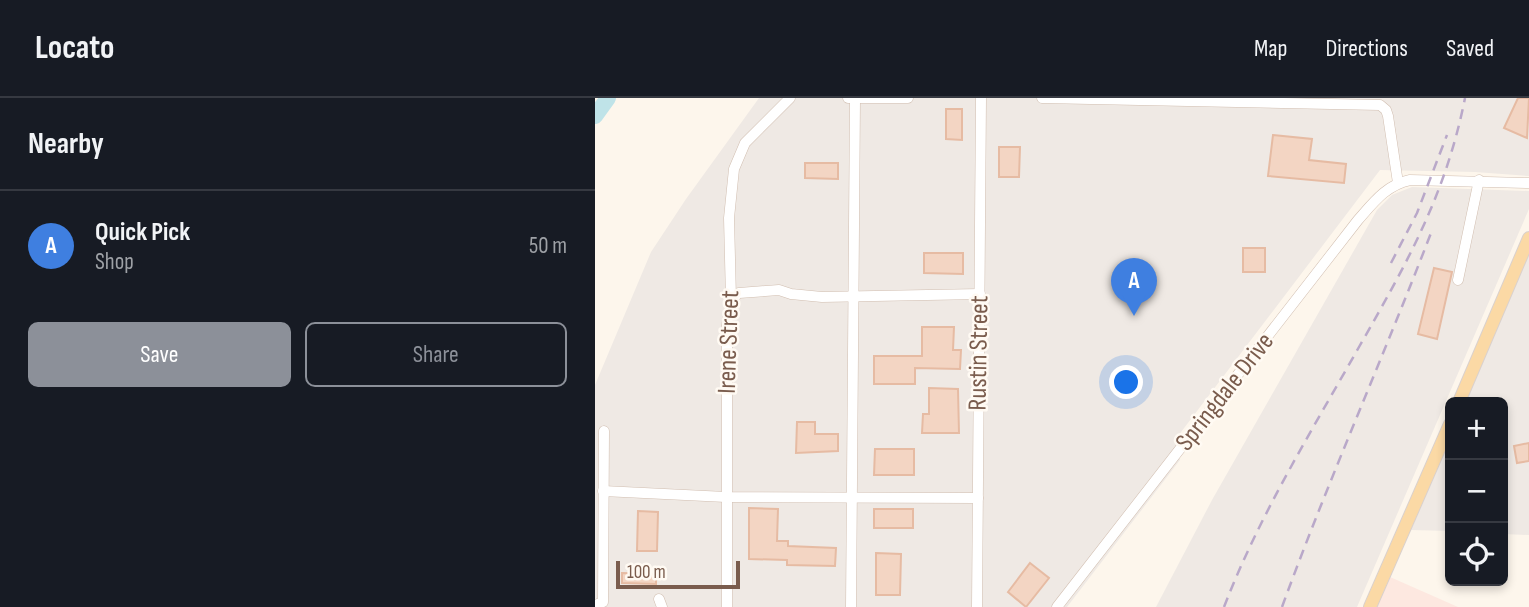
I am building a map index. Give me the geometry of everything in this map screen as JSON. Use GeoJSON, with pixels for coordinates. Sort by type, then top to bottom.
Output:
{"type":"FeatureCollection","features":[{"type":"Feature","properties":{"kind":"main road"},"geometry":{"type":"LineString","coordinates":[[1461,397],[1529,238]]}},
{"type":"Feature","properties":{"kind":"main road"},"geometry":{"type":"LineString","coordinates":[[1370,607],[1445,435]]}},
{"type":"Feature","properties":{"kind":"street","name":"Irene Street"},"geometry":{"type":"LineString","coordinates":[[727,607],[727,325],[731,299],[729,218],[734,169],[745,143],[790,98]]}},
{"type":"Feature","properties":{"kind":"street"},"geometry":{"type":"LineString","coordinates":[[848,98],[908,98]]}},
{"type":"Feature","properties":{"kind":"street","name":"Rustin Street"},"geometry":{"type":"LineString","coordinates":[[977,607],[981,98]]}},
{"type":"Feature","properties":{"kind":"street"},"geometry":{"type":"LineString","coordinates":[[1042,98],[1231,99],[1380,105],[1388,116],[1398,183],[1430,179],[1529,183]]}},
{"type":"Feature","properties":{"kind":"street"},"geometry":{"type":"LineString","coordinates":[[851,607],[855,99]]}},
{"type":"Feature","properties":{"kind":"street"},"geometry":{"type":"LineString","coordinates":[[1458,280],[1479,180]]}},
{"type":"Feature","properties":{"kind":"street","name":"Springdale Drive"},"geometry":{"type":"LineString","coordinates":[[1057,607],[1358,220],[1383,193],[1398,183]]}},
{"type":"Feature","properties":{"kind":"street"},"geometry":{"type":"LineString","coordinates":[[731,299],[739,293],[779,290],[823,297],[980,294]]}},
{"type":"Feature","properties":{"kind":"street"},"geometry":{"type":"LineString","coordinates":[[599,604],[604,431]]}},
{"type":"Feature","properties":{"kind":"street"},"geometry":{"type":"LineString","coordinates":[[603,491],[726,497],[978,498]]}},
{"type":"Feature","properties":{"kind":"shaded area"},"geometry":{"type":"Polygon","coordinates":[[[759,98],[1529,98],[1529,176],[1380,170],[1175,440],[1180,460],[1067,607],[595,607],[595,385],[651,252],[759,98]]]}},
{"type":"Feature","properties":{"kind":"shaded area"},"geometry":{"type":"Polygon","coordinates":[[[1412,187],[1529,191],[1529,209],[1448,397],[1445,397],[1445,403],[1357,607],[1156,607],[1212,500],[1377,210],[1392,195],[1412,187]]]}},
{"type":"Feature","properties":{"kind":"shaded area"},"geometry":{"type":"Polygon","coordinates":[[[1529,251],[1529,535],[1508,534],[1508,397],[1468,397],[1529,251]]]}},
{"type":"Feature","properties":{"kind":"shaded area"},"geometry":{"type":"Polygon","coordinates":[[[1445,451],[1445,531],[1411,530],[1445,451]]]}},
{"type":"Feature","properties":{"kind":"shaded area"},"geometry":{"type":"Polygon","coordinates":[[[1390,577],[1458,607],[1377,607],[1390,577]]]}},
{"type":"Feature","properties":{"kind":"building"},"geometry":{"type":"Polygon","coordinates":[[[1518,98],[1529,98],[1527,138],[1504,128],[1518,98]]]}},
{"type":"Feature","properties":{"kind":"building"},"geometry":{"type":"Polygon","coordinates":[[[946,109],[962,109],[962,140],[946,139],[946,109]]]}},
{"type":"Feature","properties":{"kind":"building"},"geometry":{"type":"Polygon","coordinates":[[[1273,135],[1312,139],[1309,160],[1346,164],[1344,183],[1268,176],[1273,135]]]}},
{"type":"Feature","properties":{"kind":"building"},"geometry":{"type":"Polygon","coordinates":[[[999,147],[1020,147],[1019,177],[999,177],[999,147]]]}},
{"type":"Feature","properties":{"kind":"building"},"geometry":{"type":"Polygon","coordinates":[[[805,163],[838,163],[838,179],[805,178],[805,163]]]}},
{"type":"Feature","properties":{"kind":"building"},"geometry":{"type":"Polygon","coordinates":[[[1243,248],[1265,248],[1265,272],[1243,272],[1243,248]]]}},
{"type":"Feature","properties":{"kind":"building"},"geometry":{"type":"Polygon","coordinates":[[[924,253],[963,253],[963,274],[924,273],[924,253]]]}},
{"type":"Feature","properties":{"kind":"building"},"geometry":{"type":"Polygon","coordinates":[[[1434,268],[1452,272],[1437,339],[1418,334],[1434,268]]]}},
{"type":"Feature","properties":{"kind":"building"},"geometry":{"type":"Polygon","coordinates":[[[922,327],[954,327],[953,350],[961,350],[960,369],[915,368],[915,384],[874,384],[874,356],[922,356],[922,327]]]}},
{"type":"Feature","properties":{"kind":"building"},"geometry":{"type":"Polygon","coordinates":[[[929,388],[958,389],[959,433],[922,433],[923,414],[929,414],[929,388]]]}},
{"type":"Feature","properties":{"kind":"building"},"geometry":{"type":"Polygon","coordinates":[[[797,422],[815,422],[815,434],[838,434],[838,451],[796,453],[797,422]]]}},
{"type":"Feature","properties":{"kind":"building"},"geometry":{"type":"Polygon","coordinates":[[[1529,443],[1529,461],[1517,463],[1514,446],[1529,443]]]}},
{"type":"Feature","properties":{"kind":"building"},"geometry":{"type":"Polygon","coordinates":[[[875,449],[914,449],[914,475],[874,475],[875,449]]]}},
{"type":"Feature","properties":{"kind":"building"},"geometry":{"type":"Polygon","coordinates":[[[749,508],[778,509],[777,541],[788,541],[788,546],[836,548],[835,566],[787,565],[787,560],[749,559],[749,508]]]}},
{"type":"Feature","properties":{"kind":"building"},"geometry":{"type":"Polygon","coordinates":[[[874,509],[913,509],[913,528],[874,528],[874,509]]]}},
{"type":"Feature","properties":{"kind":"building"},"geometry":{"type":"Polygon","coordinates":[[[638,511],[658,512],[657,551],[637,551],[638,511]]]}},
{"type":"Feature","properties":{"kind":"building"},"geometry":{"type":"Polygon","coordinates":[[[876,553],[901,554],[900,595],[876,595],[876,553]]]}},
{"type":"Feature","properties":{"kind":"building"},"geometry":{"type":"Polygon","coordinates":[[[1030,563],[1049,578],[1026,607],[1008,592],[1030,563]]]}},
{"type":"Feature","properties":{"kind":"building"},"geometry":{"type":"Polygon","coordinates":[[[622,573],[656,574],[656,584],[622,583],[622,573]]]}},
{"type":"Feature","properties":{"kind":"waterway"},"geometry":{"type":"LineString","coordinates":[[595,116],[608,98]]}},
{"type":"Feature","properties":{"kind":"railway"},"geometry":{"type":"LineString","coordinates":[[1224,607],[1269,507],[1409,257],[1447,166],[1465,98]]}},
{"type":"Feature","properties":{"kind":"railway"},"geometry":{"type":"LineString","coordinates":[[1391,263],[1417,213],[1447,135]]}},
{"type":"Feature","properties":{"kind":"railway"},"geometry":{"type":"LineString","coordinates":[[1282,607],[1431,233]]}},
{"type":"Feature","properties":{"kind":"place","name":"Quick Pick"},"geometry":{"type":"Point","coordinates":[1134,316]}}]}
